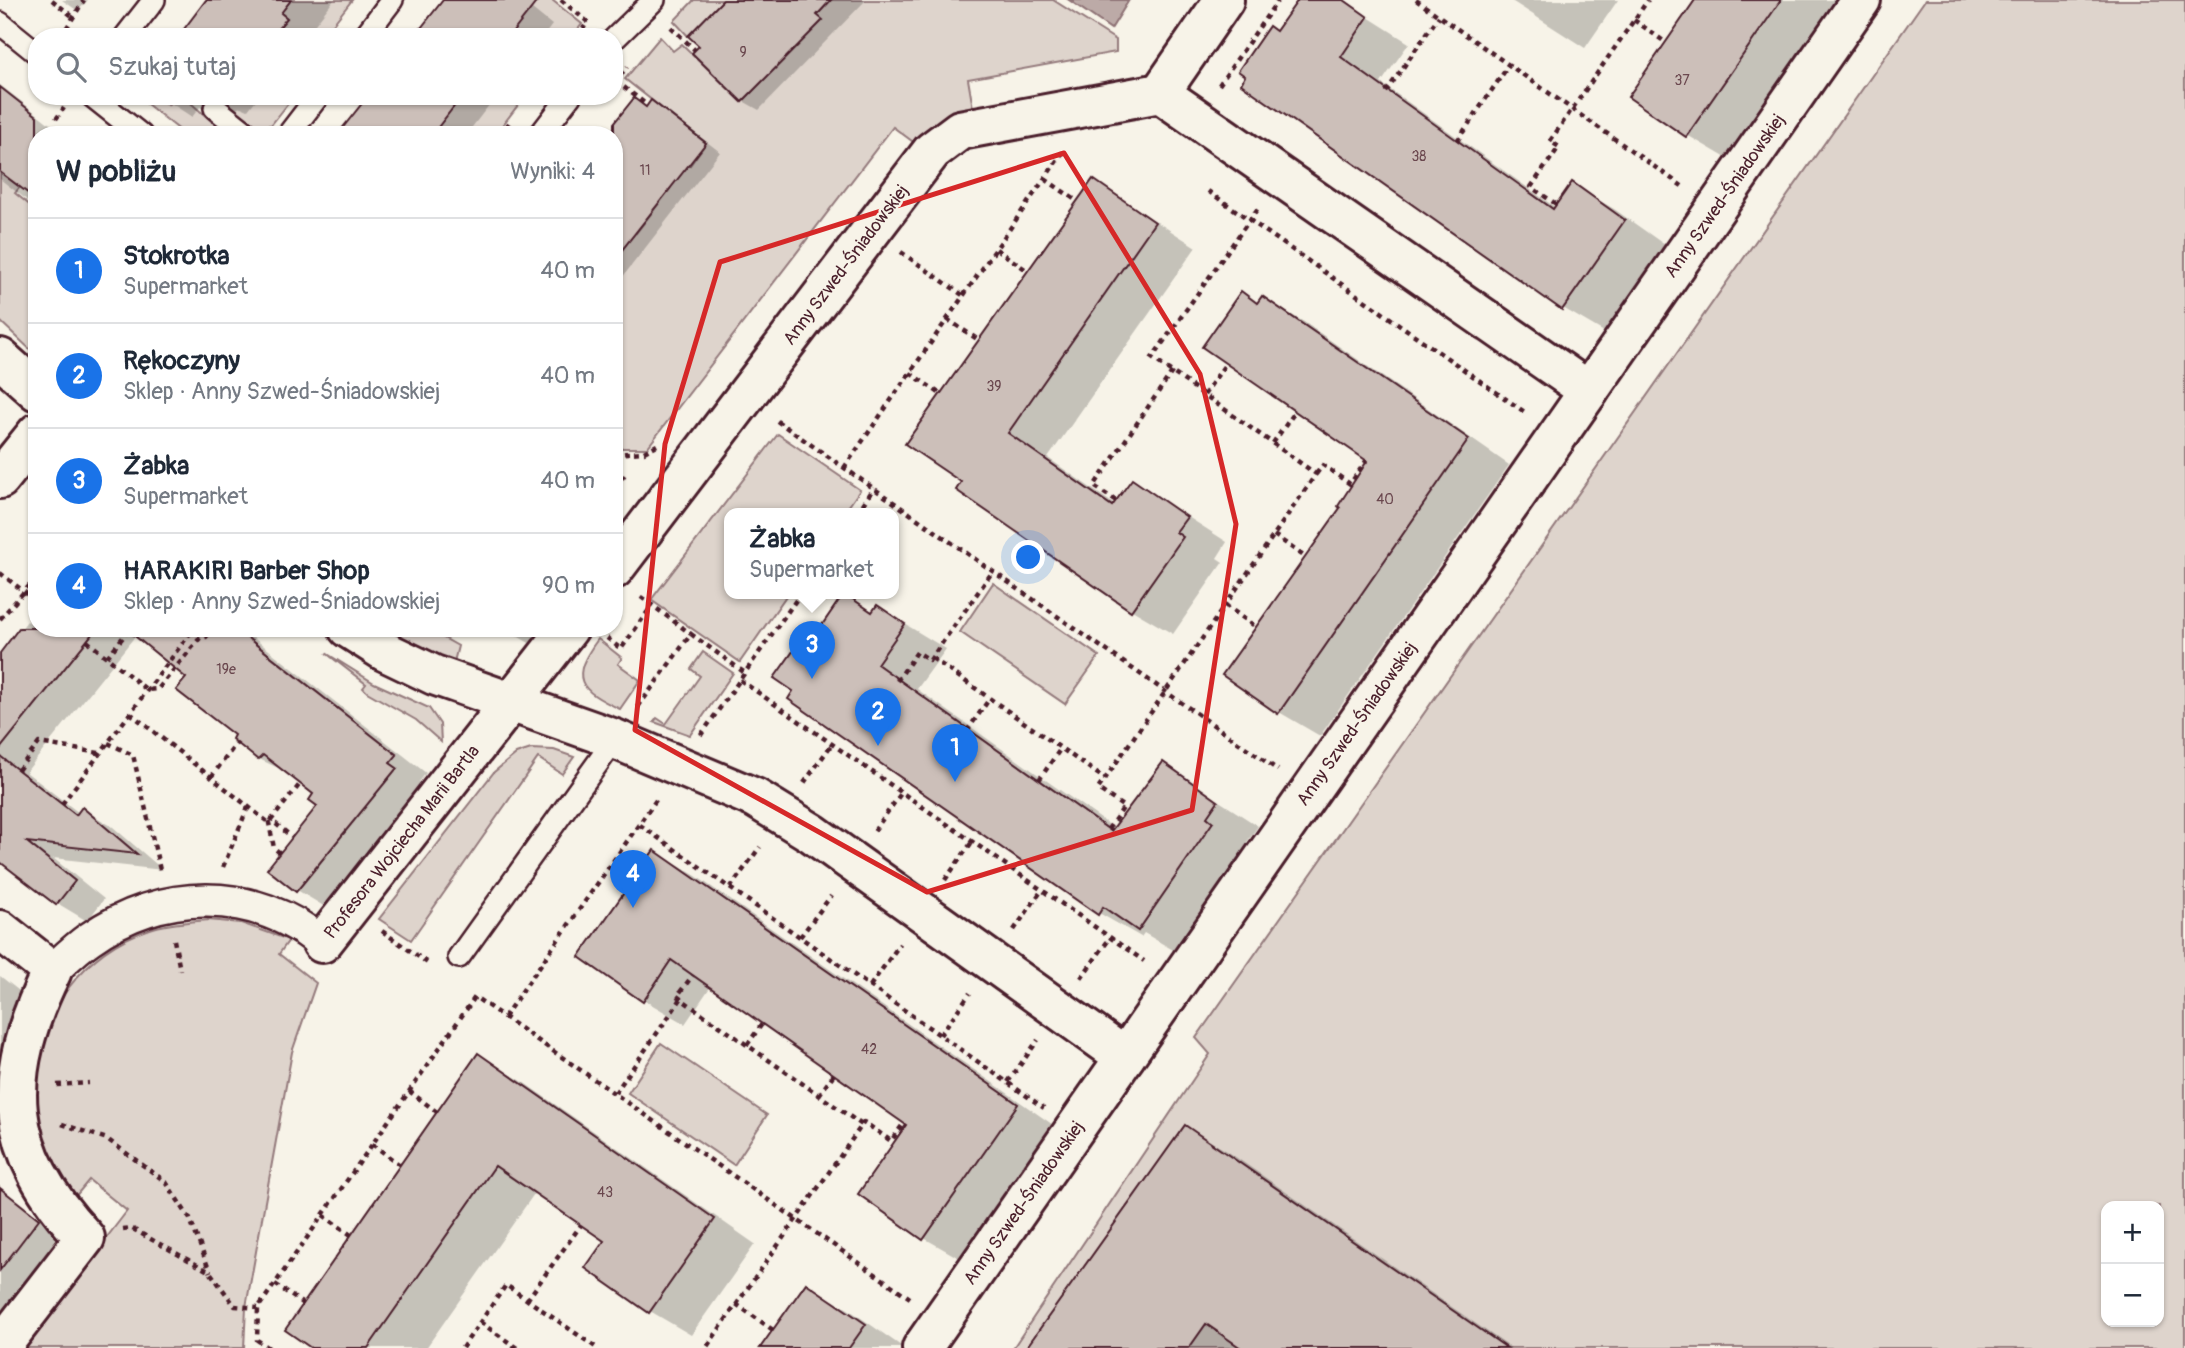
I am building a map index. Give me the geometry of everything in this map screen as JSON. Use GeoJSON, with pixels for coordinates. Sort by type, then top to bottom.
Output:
{"type":"FeatureCollection","features":[{"type":"Feature","properties":{"kind":"street"},"geometry":{"type":"LineString","coordinates":[[1224,0],[1160,93],[1589,391]]}},
{"type":"Feature","properties":{"kind":"street","name":"Anny Szwed-Śniadowskiej"},"geometry":{"type":"LineString","coordinates":[[922,1348],[1861,0]]}},
{"type":"Feature","properties":{"kind":"street","name":"Anny Szwed-Śniadowskiej"},"geometry":{"type":"LineString","coordinates":[[623,557],[932,151],[961,130],[1160,93]]}},
{"type":"Feature","properties":{"kind":"street"},"geometry":{"type":"LineString","coordinates":[[0,358],[28,383]]}},
{"type":"Feature","properties":{"kind":"street"},"geometry":{"type":"LineString","coordinates":[[0,479],[28,444]]}},
{"type":"Feature","properties":{"kind":"street"},"geometry":{"type":"LineString","coordinates":[[362,637],[384,651],[434,675],[681,764],[755,798],[812,833],[1125,1057]]}},
{"type":"Feature","properties":{"kind":"street"},"geometry":{"type":"LineString","coordinates":[[512,702],[575,637]]}},
{"type":"Feature","properties":{"kind":"street","name":"Profesora Wojciecha Marii Bartla"},"geometry":{"type":"LineString","coordinates":[[85,1238],[58,1209],[37,1177],[20,1136],[13,1087],[18,1047],[34,1004],[52,971],[88,939],[128,916],[168,903],[209,900],[248,904],[285,916],[322,943],[512,702]]}},
{"type":"Feature","properties":{"kind":"street"},"geometry":{"type":"LineString","coordinates":[[0,930],[52,971]]}},
{"type":"Feature","properties":{"kind":"street"},"geometry":{"type":"LineString","coordinates":[[0,1348],[85,1238]]}},
{"type":"Feature","properties":{"kind":"lane"},"geometry":{"type":"LineString","coordinates":[[132,28],[154,0]]}},
{"type":"Feature","properties":{"kind":"lane"},"geometry":{"type":"LineString","coordinates":[[371,28],[392,0]]}},
{"type":"Feature","properties":{"kind":"lane"},"geometry":{"type":"LineString","coordinates":[[614,28],[654,0]]}},
{"type":"Feature","properties":{"kind":"lane"},"geometry":{"type":"LineString","coordinates":[[0,23],[28,46]]}},
{"type":"Feature","properties":{"kind":"lane"},"geometry":{"type":"LineString","coordinates":[[103,105],[130,126]]}},
{"type":"Feature","properties":{"kind":"lane"},"geometry":{"type":"LineString","coordinates":[[295,126],[311,105]]}},
{"type":"Feature","properties":{"kind":"lane"},"geometry":{"type":"LineString","coordinates":[[547,126],[563,105]]}},
{"type":"Feature","properties":{"kind":"lane"},"geometry":{"type":"LineString","coordinates":[[215,108],[238,126]]}},
{"type":"Feature","properties":{"kind":"lane"},"geometry":{"type":"LineString","coordinates":[[458,957],[615,739]]}},
{"type":"Feature","properties":{"kind":"path"},"geometry":{"type":"LineString","coordinates":[[68,28],[72,16],[84,0]]}},
{"type":"Feature","properties":{"kind":"path"},"geometry":{"type":"LineString","coordinates":[[561,0],[598,28]]}},
{"type":"Feature","properties":{"kind":"path"},"geometry":{"type":"LineString","coordinates":[[1196,118],[1278,0]]}},
{"type":"Feature","properties":{"kind":"path"},"geometry":{"type":"LineString","coordinates":[[1416,0],[1715,209]]}},
{"type":"Feature","properties":{"kind":"path"},"geometry":{"type":"LineString","coordinates":[[1556,205],[1531,187],[1559,147],[1550,141],[1648,0]]}},
{"type":"Feature","properties":{"kind":"path"},"geometry":{"type":"LineString","coordinates":[[55,1],[72,16]]}},
{"type":"Feature","properties":{"kind":"path"},"geometry":{"type":"LineString","coordinates":[[1386,92],[1439,16]]}},
{"type":"Feature","properties":{"kind":"path"},"geometry":{"type":"LineString","coordinates":[[1634,20],[1665,42]]}},
{"type":"Feature","properties":{"kind":"path"},"geometry":{"type":"LineString","coordinates":[[667,24],[695,50]]}},
{"type":"Feature","properties":{"kind":"path"},"geometry":{"type":"LineString","coordinates":[[1457,141],[1509,65]]}},
{"type":"Feature","properties":{"kind":"path"},"geometry":{"type":"LineString","coordinates":[[623,86],[648,105]]}},
{"type":"Feature","properties":{"kind":"path"},"geometry":{"type":"LineString","coordinates":[[56,119],[66,105]]}},
{"type":"Feature","properties":{"kind":"path"},"geometry":{"type":"LineString","coordinates":[[844,468],[1068,146]]}},
{"type":"Feature","properties":{"kind":"path"},"geometry":{"type":"LineString","coordinates":[[1281,176],[1152,358],[1316,474]]}},
{"type":"Feature","properties":{"kind":"path"},"geometry":{"type":"LineString","coordinates":[[1045,179],[1077,201]]}},
{"type":"Feature","properties":{"kind":"path"},"geometry":{"type":"LineString","coordinates":[[1208,191],[1534,419]]}},
{"type":"Feature","properties":{"kind":"path"},"geometry":{"type":"LineString","coordinates":[[872,232],[964,296]]}},
{"type":"Feature","properties":{"kind":"path"},"geometry":{"type":"LineString","coordinates":[[996,249],[1028,271]]}},
{"type":"Feature","properties":{"kind":"path"},"geometry":{"type":"LineString","coordinates":[[947,319],[979,341]]}},
{"type":"Feature","properties":{"kind":"path"},"geometry":{"type":"LineString","coordinates":[[1204,394],[1226,363]]}},
{"type":"Feature","properties":{"kind":"path"},"geometry":{"type":"LineString","coordinates":[[1116,501],[1094,486],[1172,372]]}},
{"type":"Feature","properties":{"kind":"path"},"geometry":{"type":"LineString","coordinates":[[910,373],[942,395]]}},
{"type":"Feature","properties":{"kind":"path"},"geometry":{"type":"LineString","coordinates":[[745,399],[1310,792]]}},
{"type":"Feature","properties":{"kind":"path"},"geometry":{"type":"LineString","coordinates":[[1273,443],[1295,412]]}},
{"type":"Feature","properties":{"kind":"path"},"geometry":{"type":"LineString","coordinates":[[1108,829],[1124,807],[1098,789],[1316,474],[1323,465],[1350,484],[1366,461]]}},
{"type":"Feature","properties":{"kind":"path"},"geometry":{"type":"LineString","coordinates":[[860,508],[874,488]]}},
{"type":"Feature","properties":{"kind":"path"},"geometry":{"type":"LineString","coordinates":[[1274,536],[1305,557]]}},
{"type":"Feature","properties":{"kind":"path"},"geometry":{"type":"LineString","coordinates":[[932,658],[993,571]]}},
{"type":"Feature","properties":{"kind":"path"},"geometry":{"type":"LineString","coordinates":[[0,573],[28,595]]}},
{"type":"Feature","properties":{"kind":"path"},"geometry":{"type":"LineString","coordinates":[[0,619],[28,587]]}},
{"type":"Feature","properties":{"kind":"path"},"geometry":{"type":"LineString","coordinates":[[504,1017],[797,599]]}},
{"type":"Feature","properties":{"kind":"path"},"geometry":{"type":"LineString","coordinates":[[598,637],[621,649],[649,605],[745,673]]}},
{"type":"Feature","properties":{"kind":"path"},"geometry":{"type":"LineString","coordinates":[[1225,605],[1256,627]]}},
{"type":"Feature","properties":{"kind":"path"},"geometry":{"type":"LineString","coordinates":[[615,739],[691,634]]}},
{"type":"Feature","properties":{"kind":"path"},"geometry":{"type":"LineString","coordinates":[[107,657],[123,637]]}},
{"type":"Feature","properties":{"kind":"path"},"geometry":{"type":"LineString","coordinates":[[62,804],[187,637]]}},
{"type":"Feature","properties":{"kind":"path"},"geometry":{"type":"LineString","coordinates":[[87,641],[147,690],[158,689],[200,638],[207,637]]}},
{"type":"Feature","properties":{"kind":"path"},"geometry":{"type":"LineString","coordinates":[[897,681],[918,652],[930,660],[932,658],[1105,779]]}},
{"type":"Feature","properties":{"kind":"path"},"geometry":{"type":"LineString","coordinates":[[740,680],[1176,984]]}},
{"type":"Feature","properties":{"kind":"path"},"geometry":{"type":"LineString","coordinates":[[967,730],[990,698]]}},
{"type":"Feature","properties":{"kind":"path"},"geometry":{"type":"LineString","coordinates":[[130,713],[268,823],[276,824],[292,837]]}},
{"type":"Feature","properties":{"kind":"path"},"geometry":{"type":"LineString","coordinates":[[18,770],[39,743],[100,753]]}},
{"type":"Feature","properties":{"kind":"path"},"geometry":{"type":"LineString","coordinates":[[107,743],[133,755],[152,836]]}},
{"type":"Feature","properties":{"kind":"path"},"geometry":{"type":"LineString","coordinates":[[211,777],[237,743]]}},
{"type":"Feature","properties":{"kind":"path"},"geometry":{"type":"LineString","coordinates":[[796,794],[832,744]]}},
{"type":"Feature","properties":{"kind":"path"},"geometry":{"type":"LineString","coordinates":[[1039,780],[1061,748]]}},
{"type":"Feature","properties":{"kind":"path"},"geometry":{"type":"LineString","coordinates":[[268,823],[300,783]]}},
{"type":"Feature","properties":{"kind":"path"},"geometry":{"type":"LineString","coordinates":[[867,841],[902,792]]}},
{"type":"Feature","properties":{"kind":"path"},"geometry":{"type":"LineString","coordinates":[[224,865],[248,807]]}},
{"type":"Feature","properties":{"kind":"path"},"geometry":{"type":"LineString","coordinates":[[268,823],[274,848],[280,853]]}},
{"type":"Feature","properties":{"kind":"path"},"geometry":{"type":"LineString","coordinates":[[640,825],[1035,1101]]}},
{"type":"Feature","properties":{"kind":"path"},"geometry":{"type":"LineString","coordinates":[[730,888],[766,838]]}},
{"type":"Feature","properties":{"kind":"path"},"geometry":{"type":"LineString","coordinates":[[944,882],[972,842]]}},
{"type":"Feature","properties":{"kind":"path"},"geometry":{"type":"LineString","coordinates":[[1013,932],[1042,890]]}},
{"type":"Feature","properties":{"kind":"path"},"geometry":{"type":"LineString","coordinates":[[800,937],[832,894]]}},
{"type":"Feature","properties":{"kind":"path"},"geometry":{"type":"LineString","coordinates":[[349,909],[433,967]]}},
{"type":"Feature","properties":{"kind":"path"},"geometry":{"type":"LineString","coordinates":[[870,986],[908,933]]}},
{"type":"Feature","properties":{"kind":"path"},"geometry":{"type":"LineString","coordinates":[[1080,979],[1110,937]]}},
{"type":"Feature","properties":{"kind":"path"},"geometry":{"type":"LineString","coordinates":[[693,975],[677,996],[862,1125]]}},
{"type":"Feature","properties":{"kind":"path"},"geometry":{"type":"LineString","coordinates":[[940,1035],[977,982]]}},
{"type":"Feature","properties":{"kind":"path"},"geometry":{"type":"LineString","coordinates":[[465,989],[906,1296]]}},
{"type":"Feature","properties":{"kind":"path"},"geometry":{"type":"LineString","coordinates":[[269,1348],[257,1340],[258,1308],[475,997]]}},
{"type":"Feature","properties":{"kind":"path"},"geometry":{"type":"LineString","coordinates":[[615,1093],[681,999]]}},
{"type":"Feature","properties":{"kind":"path"},"geometry":{"type":"LineString","coordinates":[[747,1045],[762,1024]]}},
{"type":"Feature","properties":{"kind":"path"},"geometry":{"type":"LineString","coordinates":[[1008,1082],[1045,1030]]}},
{"type":"Feature","properties":{"kind":"path"},"geometry":{"type":"LineString","coordinates":[[819,1095],[834,1074]]}},
{"type":"Feature","properties":{"kind":"path"},"geometry":{"type":"LineString","coordinates":[[409,1091],[437,1112]]}},
{"type":"Feature","properties":{"kind":"path"},"geometry":{"type":"LineString","coordinates":[[57,1122],[107,1139],[166,1182],[190,1219],[209,1272],[235,1306],[258,1308]]}},
{"type":"Feature","properties":{"kind":"path"},"geometry":{"type":"LineString","coordinates":[[706,1348],[864,1122],[891,1141],[904,1123]]}},
{"type":"Feature","properties":{"kind":"path"},"geometry":{"type":"LineString","coordinates":[[372,1144],[400,1165]]}},
{"type":"Feature","properties":{"kind":"path"},"geometry":{"type":"LineString","coordinates":[[323,1214],[351,1234]]}},
{"type":"Feature","properties":{"kind":"path"},"geometry":{"type":"LineString","coordinates":[[527,1300],[581,1225]]}},
{"type":"Feature","properties":{"kind":"path"},"geometry":{"type":"LineString","coordinates":[[85,1238],[131,1227],[209,1272]]}},
{"type":"Feature","properties":{"kind":"path"},"geometry":{"type":"LineString","coordinates":[[275,1284],[303,1304]]}},
{"type":"Feature","properties":{"kind":"path"},"geometry":{"type":"LineString","coordinates":[[462,1348],[506,1285],[597,1348]]}},
{"type":"Feature","properties":{"kind":"path"},"geometry":{"type":"LineString","coordinates":[[736,1304],[773,1330]]}},
{"type":"Feature","properties":{"kind":"path"},"geometry":{"type":"LineString","coordinates":[[480,1322],[517,1348]]}},
{"type":"Feature","properties":{"kind":"highlighted area"},"geometry":{"type":"Polygon","coordinates":[[[1064,153],[1200,374],[1236,524],[1192,810],[927,892],[635,730],[665,444],[720,262],[1064,153]]]}},
{"type":"Feature","properties":{"kind":"shaded area"},"geometry":{"type":"Polygon","coordinates":[[[291,0],[352,0],[330,28],[279,28],[287,18],[281,13],[291,0]]]}},
{"type":"Feature","properties":{"kind":"shaded area"},"geometry":{"type":"Polygon","coordinates":[[[517,0],[552,0],[582,24],[579,28],[511,28],[517,0]]]}},
{"type":"Feature","properties":{"kind":"shaded area"},"geometry":{"type":"Polygon","coordinates":[[[694,0],[723,0],[688,36],[674,21],[694,0]]]}},
{"type":"Feature","properties":{"kind":"shaded area"},"geometry":{"type":"Polygon","coordinates":[[[831,0],[1053,0],[1116,40],[1116,52],[968,79],[973,108],[946,117],[916,144],[893,127],[647,448],[623,448],[623,240],[630,228],[636,233],[670,189],[683,160],[690,165],[706,143],[625,79],[660,37],[673,51],[682,44],[742,102],[822,21],[817,15],[831,0]]]}},
{"type":"Feature","properties":{"kind":"shaded area"},"geometry":{"type":"Polygon","coordinates":[[[1069,0],[1129,0],[1111,29],[1069,0]]]}},
{"type":"Feature","properties":{"kind":"shaded area"},"geometry":{"type":"Polygon","coordinates":[[[1925,0],[2185,0],[2185,1348],[1013,1348],[1210,1054],[1196,1038],[1925,0]]]}},
{"type":"Feature","properties":{"kind":"shaded area"},"geometry":{"type":"Polygon","coordinates":[[[148,105],[193,105],[217,126],[175,126],[148,105]]]}},
{"type":"Feature","properties":{"kind":"shaded area"},"geometry":{"type":"Polygon","coordinates":[[[228,105],[287,105],[271,125],[254,125],[228,105]]]}},
{"type":"Feature","properties":{"kind":"shaded area"},"geometry":{"type":"Polygon","coordinates":[[[445,105],[452,109],[455,105],[518,105],[502,126],[436,126],[445,105]]]}},
{"type":"Feature","properties":{"kind":"shaded area"},"geometry":{"type":"Polygon","coordinates":[[[0,172],[20,187],[15,193],[28,204],[28,347],[0,321],[0,172]]]}},
{"type":"Feature","properties":{"kind":"shaded area"},"geometry":{"type":"Polygon","coordinates":[[[778,434],[860,490],[847,508],[724,508],[724,599],[784,599],[740,662],[651,600],[778,434]]]}},
{"type":"Feature","properties":{"kind":"shaded area"},"geometry":{"type":"Polygon","coordinates":[[[993,583],[1099,656],[1065,704],[960,632],[993,583]]]}},
{"type":"Feature","properties":{"kind":"shaded area"},"geometry":{"type":"Polygon","coordinates":[[[398,637],[442,637],[458,646],[454,662],[398,637]]]}},
{"type":"Feature","properties":{"kind":"shaded area"},"geometry":{"type":"Polygon","coordinates":[[[598,639],[622,658],[618,664],[640,680],[620,709],[595,696],[582,682],[583,664],[598,639]]]}},
{"type":"Feature","properties":{"kind":"shaded area"},"geometry":{"type":"Polygon","coordinates":[[[703,652],[733,673],[690,735],[654,722],[657,718],[666,724],[700,676],[691,669],[703,652]]]}},
{"type":"Feature","properties":{"kind":"shaded area"},"geometry":{"type":"Polygon","coordinates":[[[326,653],[374,683],[429,708],[440,724],[441,742],[416,720],[367,692],[363,688],[366,684],[326,653]]]}},
{"type":"Feature","properties":{"kind":"shaded area"},"geometry":{"type":"Polygon","coordinates":[[[531,749],[554,750],[574,757],[562,774],[538,758],[411,940],[379,919],[494,772],[516,754],[531,749]]]}},
{"type":"Feature","properties":{"kind":"shaded area"},"geometry":{"type":"Polygon","coordinates":[[[208,920],[241,923],[289,940],[279,954],[316,983],[292,1052],[246,1307],[244,1348],[22,1348],[127,1211],[89,1180],[74,1198],[45,1146],[37,1124],[33,1100],[38,1055],[45,1030],[69,987],[105,952],[150,929],[208,920]]]}},
{"type":"Feature","properties":{"kind":"shaded area"},"geometry":{"type":"Polygon","coordinates":[[[661,1043],[767,1115],[734,1165],[628,1093],[661,1043]]]}},
{"type":"Feature","properties":{"kind":"building"},"geometry":{"type":"Polygon","coordinates":[[[206,0],[291,0],[281,13],[287,18],[279,28],[185,28],[206,0]]]}},
{"type":"Feature","properties":{"kind":"building"},"geometry":{"type":"Polygon","coordinates":[[[443,0],[538,0],[516,28],[421,28],[443,0]]]}},
{"type":"Feature","properties":{"kind":"building"},"geometry":{"type":"Polygon","coordinates":[[[723,0],[831,0],[817,15],[823,20],[742,102],[692,53],[699,46],[688,36],[723,0]]]}},
{"type":"Feature","properties":{"kind":"building"},"geometry":{"type":"Polygon","coordinates":[[[1298,0],[1344,0],[1368,17],[1341,57],[1553,209],[1572,182],[1625,220],[1562,310],[1241,84],[1245,76],[1238,71],[1269,26],[1276,31],[1298,0]]]}},
{"type":"Feature","properties":{"kind":"building"},"geometry":{"type":"Polygon","coordinates":[[[1695,0],[1781,0],[1686,137],[1628,97],[1695,0]]]}},
{"type":"Feature","properties":{"kind":"building"},"geometry":{"type":"Polygon","coordinates":[[[0,87],[37,116],[37,126],[28,126],[28,193],[0,172],[0,87]]]}},
{"type":"Feature","properties":{"kind":"building"},"geometry":{"type":"Polygon","coordinates":[[[634,98],[646,107],[651,100],[706,143],[623,249],[623,126],[614,126],[634,98]]]}},
{"type":"Feature","properties":{"kind":"building"},"geometry":{"type":"Polygon","coordinates":[[[361,105],[455,105],[439,126],[344,126],[361,105]]]}},
{"type":"Feature","properties":{"kind":"building"},"geometry":{"type":"Polygon","coordinates":[[[1093,179],[1155,222],[1008,433],[1112,506],[1132,479],[1187,517],[1176,532],[1183,537],[1131,611],[956,490],[961,482],[905,444],[1093,179]]]}},
{"type":"Feature","properties":{"kind":"building"},"geometry":{"type":"Polygon","coordinates":[[[1241,291],[1257,303],[1262,296],[1469,439],[1278,714],[1222,675],[1340,508],[1338,506],[1367,461],[1202,347],[1241,291]]]}},
{"type":"Feature","properties":{"kind":"building"},"geometry":{"type":"Polygon","coordinates":[[[840,599],[853,599],[872,612],[877,605],[905,624],[877,664],[1111,831],[1163,762],[1218,801],[1207,817],[1213,822],[1138,931],[1103,907],[1098,915],[788,699],[793,691],[774,678],[806,633],[813,638],[840,599]]]}},
{"type":"Feature","properties":{"kind":"building"},"geometry":{"type":"Polygon","coordinates":[[[19,628],[28,628],[28,637],[90,637],[0,749],[0,653],[19,628]]]}},
{"type":"Feature","properties":{"kind":"building"},"geometry":{"type":"Polygon","coordinates":[[[136,637],[246,637],[397,755],[390,763],[397,768],[296,892],[267,869],[317,806],[309,800],[313,794],[263,755],[258,760],[232,739],[234,735],[176,690],[186,678],[136,637]]]}},
{"type":"Feature","properties":{"kind":"building"},"geometry":{"type":"Polygon","coordinates":[[[0,756],[76,815],[82,807],[137,854],[27,842],[75,881],[56,905],[0,862],[0,756]]]}},
{"type":"Feature","properties":{"kind":"building"},"geometry":{"type":"Polygon","coordinates":[[[654,850],[1018,1104],[923,1240],[858,1194],[906,1125],[671,960],[643,1002],[579,957],[654,850]]]}},
{"type":"Feature","properties":{"kind":"building"},"geometry":{"type":"Polygon","coordinates":[[[478,1053],[715,1219],[649,1313],[585,1268],[604,1241],[495,1166],[368,1348],[311,1348],[285,1330],[478,1053]]]}},
{"type":"Feature","properties":{"kind":"building"},"geometry":{"type":"Polygon","coordinates":[[[1185,1125],[1507,1348],[1241,1348],[1206,1324],[1189,1348],[1026,1348],[1185,1125]]]}},
{"type":"Feature","properties":{"kind":"building"},"geometry":{"type":"Polygon","coordinates":[[[0,1188],[39,1219],[0,1270],[0,1188]]]}},
{"type":"Feature","properties":{"kind":"building"},"geometry":{"type":"Polygon","coordinates":[[[806,1283],[866,1324],[849,1348],[760,1348],[806,1283]]]}},
{"type":"Feature","properties":{"kind":"place","name":"Żabka"},"geometry":{"type":"Point","coordinates":[812,679]}},
{"type":"Feature","properties":{"kind":"place","name":"Rękoczyny"},"geometry":{"type":"Point","coordinates":[878,746]}},
{"type":"Feature","properties":{"kind":"place","name":"Stokrotka"},"geometry":{"type":"Point","coordinates":[955,782]}},
{"type":"Feature","properties":{"kind":"place","name":"HARAKIRI Barber Shop"},"geometry":{"type":"Point","coordinates":[633,908]}}]}
